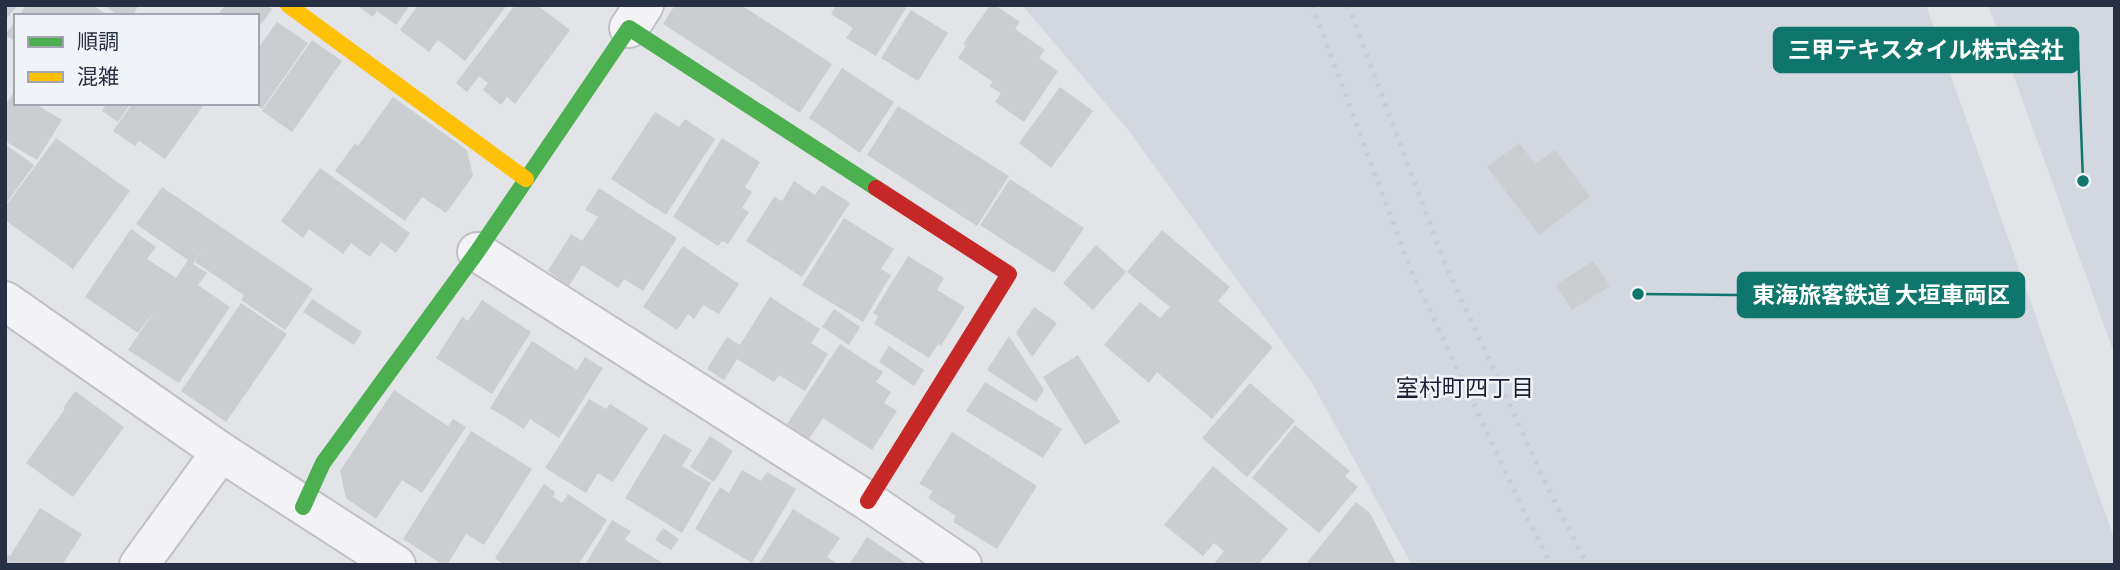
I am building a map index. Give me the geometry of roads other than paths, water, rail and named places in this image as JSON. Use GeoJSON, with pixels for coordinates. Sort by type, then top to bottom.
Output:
{"type":"FeatureCollection","features":[{"type":"Feature","properties":{"kind":"street"},"geometry":{"type":"LineString","coordinates":[[288,5],[526,179]]}},
{"type":"Feature","properties":{"kind":"street"},"geometry":{"type":"LineString","coordinates":[[303,507],[323,463],[477,252],[637,17],[1009,274],[868,501]]}},
{"type":"Feature","properties":{"kind":"street"},"geometry":{"type":"LineString","coordinates":[[477,252],[868,501],[962,565]]}},
{"type":"Feature","properties":{"kind":"street"},"geometry":{"type":"LineString","coordinates":[[5,300],[221,453],[396,565]]}},
{"type":"Feature","properties":{"kind":"street"},"geometry":{"type":"LineString","coordinates":[[139,565],[221,453]]}},
{"type":"Feature","properties":{"kind":"railway"},"geometry":{"type":"LineString","coordinates":[[1312,5],[1410,268],[1551,565]]}},
{"type":"Feature","properties":{"kind":"railway"},"geometry":{"type":"LineString","coordinates":[[1348,5],[1445,264],[1547,486],[1587,565]]}},
{"type":"Feature","properties":{"kind":"place","name":"三甲テキスタイル株式会社"},"geometry":{"type":"Point","coordinates":[2083,181]}},
{"type":"Feature","properties":{"kind":"place","name":"東海旅客鉄道 大垣車両区"},"geometry":{"type":"Point","coordinates":[1638,294]}},
{"type":"Feature","properties":{"kind":"district","name":"室村町四丁目"},"geometry":{"type":"Point","coordinates":[1465,388]}}]}
